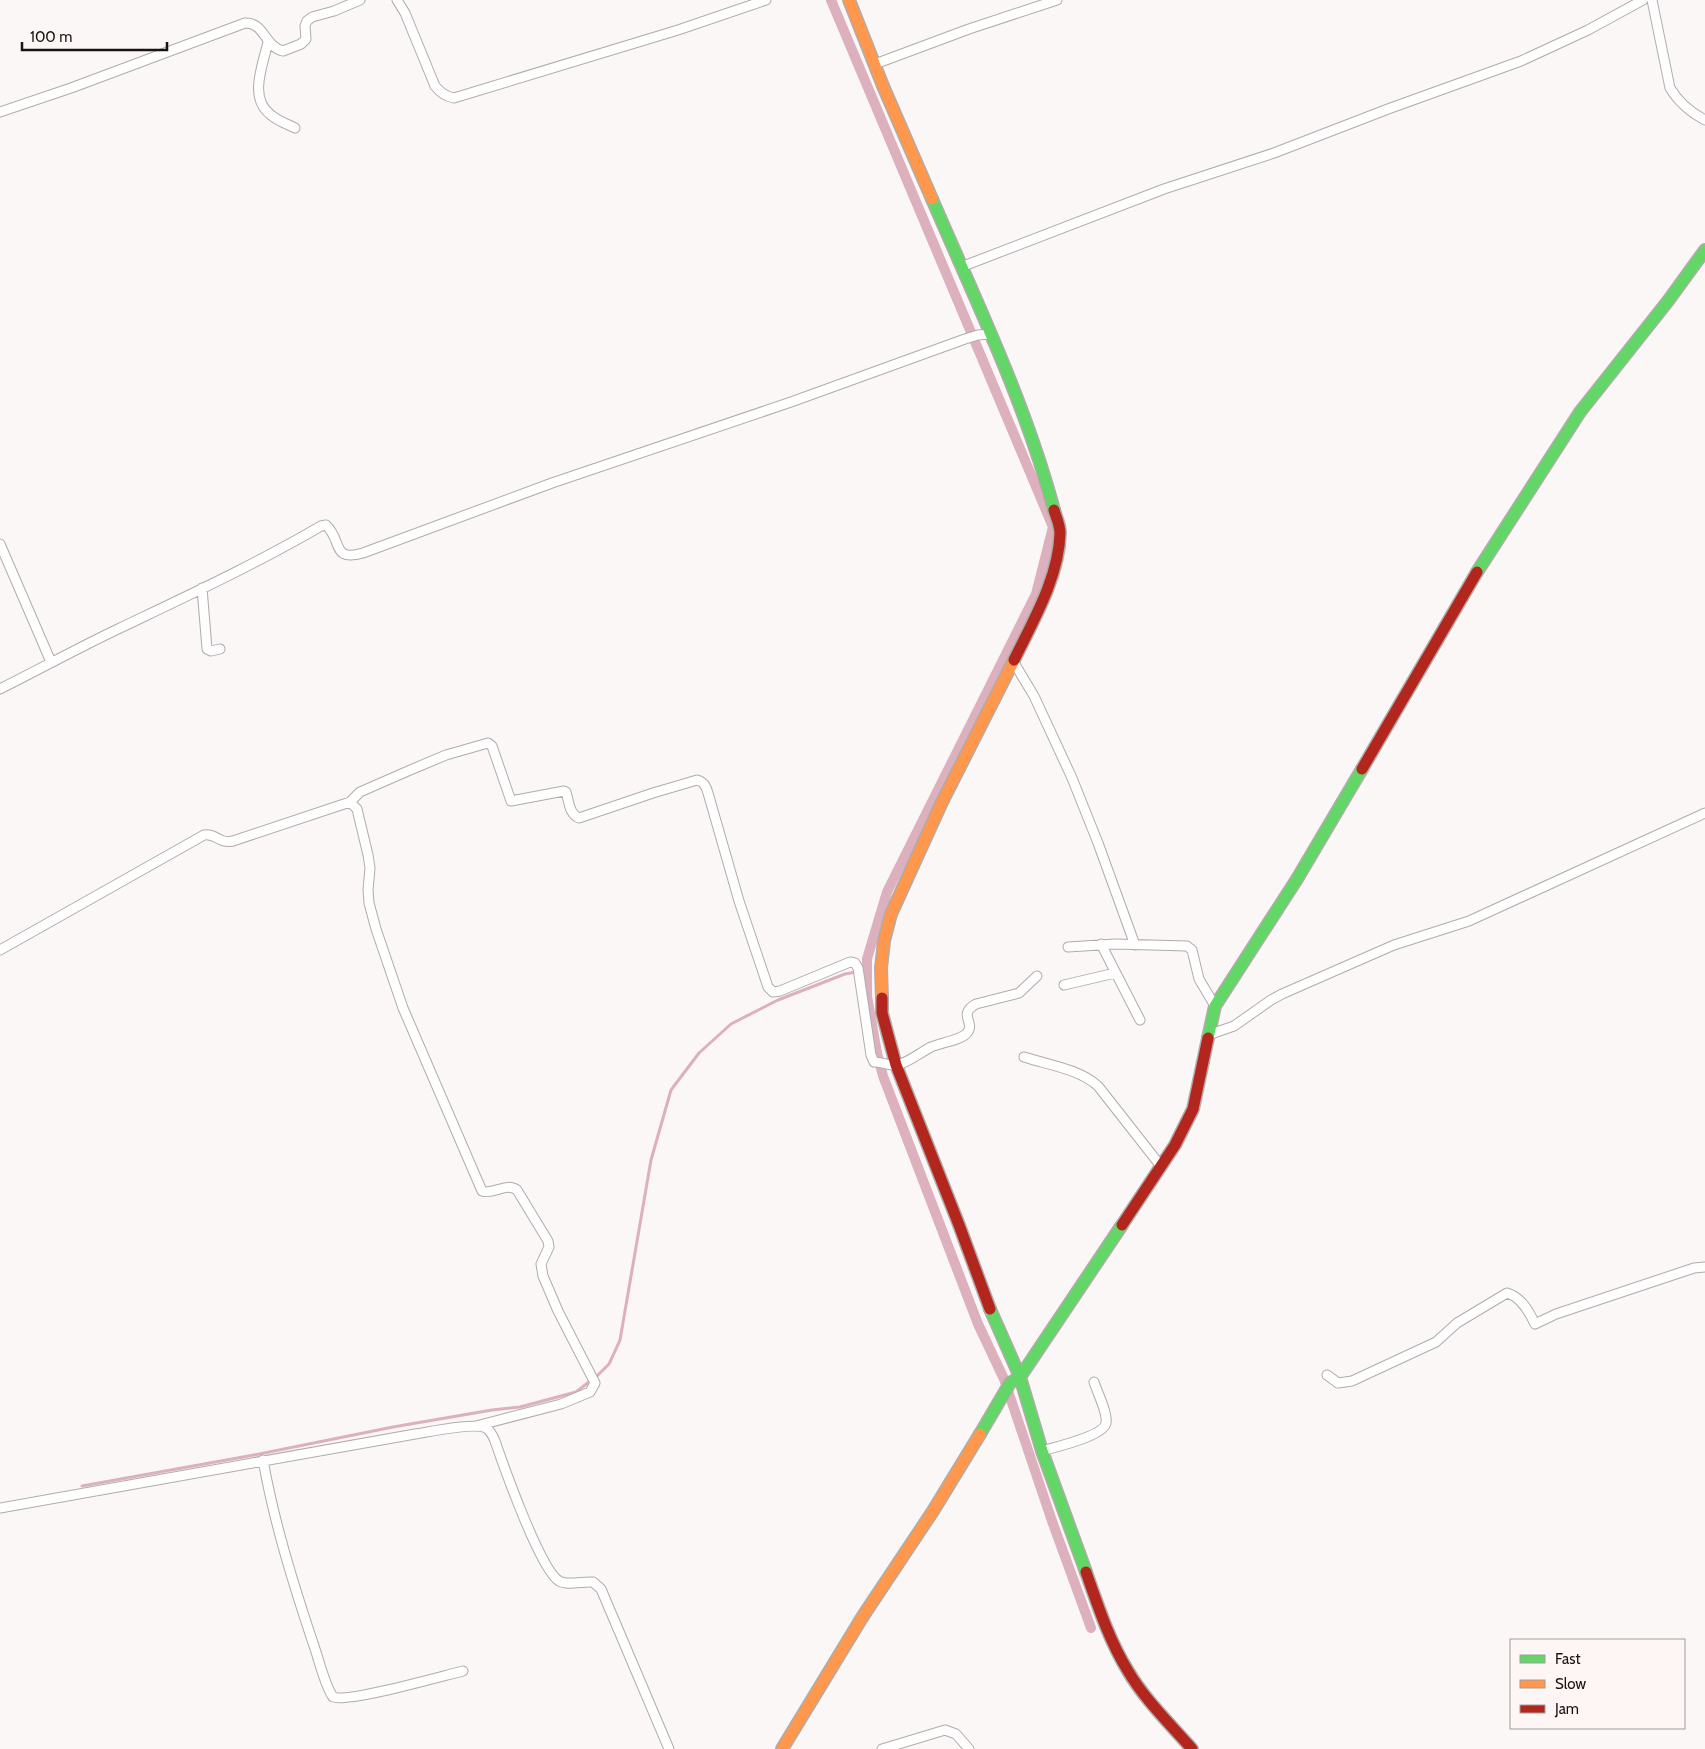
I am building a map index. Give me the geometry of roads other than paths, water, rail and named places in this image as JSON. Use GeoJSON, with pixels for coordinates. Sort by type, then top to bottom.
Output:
{"type":"FeatureCollection","features":[{"type":"Feature","properties":{"kind":"street"},"geometry":{"type":"LineString","coordinates":[[0,112],[71,88],[245,23],[252,23],[257,26],[268,42],[277,50],[283,51],[301,44],[306,39],[305,26],[312,17],[334,11],[360,0]]}},
{"type":"Feature","properties":{"kind":"street"},"geometry":{"type":"LineString","coordinates":[[397,0],[405,13],[436,86],[440,92],[454,98],[659,36],[766,0]]}},
{"type":"Feature","properties":{"kind":"street"},"geometry":{"type":"LineString","coordinates":[[849,0],[990,334],[1044,472],[1060,531],[1057,556],[1045,597],[922,846],[894,905],[887,927],[881,968],[880,995],[891,1064],[959,1226],[988,1305],[1020,1377],[1042,1451],[1081,1563],[1116,1649],[1128,1672],[1152,1704],[1192,1749]]}},
{"type":"Feature","properties":{"kind":"street"},"geometry":{"type":"LineString","coordinates":[[875,64],[969,29],[1058,0]]}},
{"type":"Feature","properties":{"kind":"street"},"geometry":{"type":"LineString","coordinates":[[961,267],[1164,189],[1274,153],[1521,61],[1588,30],[1643,0]]}},
{"type":"Feature","properties":{"kind":"street"},"geometry":{"type":"LineString","coordinates":[[1652,0],[1670,88],[1682,105],[1705,120]]}},
{"type":"Feature","properties":{"kind":"street"},"geometry":{"type":"LineString","coordinates":[[268,42],[259,83],[258,93],[260,102],[264,109],[273,117],[295,128]]}},
{"type":"Feature","properties":{"kind":"street"},"geometry":{"type":"LineString","coordinates":[[782,1749],[863,1616],[933,1511],[1007,1388],[1020,1377],[1175,1144],[1192,1109],[1200,1082],[1215,1006],[1297,879],[1477,572],[1580,412],[1668,301],[1705,250]]}},
{"type":"Feature","properties":{"kind":"street"},"geometry":{"type":"LineString","coordinates":[[0,689],[294,542],[322,526],[326,525],[330,528],[344,554],[351,556],[363,553],[552,483],[791,402],[965,339],[990,334]]}},
{"type":"Feature","properties":{"kind":"street"},"geometry":{"type":"LineString","coordinates":[[0,544],[51,662]]}},
{"type":"Feature","properties":{"kind":"street"},"geometry":{"type":"LineString","coordinates":[[202,588],[207,649],[211,651],[220,649]]}},
{"type":"Feature","properties":{"kind":"street"},"geometry":{"type":"LineString","coordinates":[[1013,661],[1031,691],[1072,778],[1135,945]]}},
{"type":"Feature","properties":{"kind":"street"},"geometry":{"type":"LineString","coordinates":[[0,950],[204,835],[212,835],[225,842],[233,840],[350,802],[360,792],[408,771],[446,756],[488,743],[492,746],[511,801],[564,791],[566,792],[572,812],[579,818],[653,793],[697,780],[701,781],[708,793],[739,901],[761,970],[770,991],[780,991],[850,962],[854,963],[858,968],[871,1055],[874,1062],[891,1064],[964,1036],[970,1027],[966,1017],[970,1008],[976,1004],[1019,993],[1037,976]]}},
{"type":"Feature","properties":{"kind":"street"},"geometry":{"type":"LineString","coordinates":[[0,1508],[263,1460],[415,1434],[476,1426],[561,1404],[590,1392],[594,1379],[558,1311],[543,1276],[541,1264],[549,1248],[548,1242],[517,1190],[509,1186],[488,1193],[482,1192],[432,1078],[404,1008],[376,929],[369,903],[370,868],[368,854],[357,809],[350,802]]}},
{"type":"Feature","properties":{"kind":"street"},"geometry":{"type":"LineString","coordinates":[[1208,1035],[1234,1026],[1282,994],[1394,945],[1477,918],[1705,813]]}},
{"type":"Feature","properties":{"kind":"street"},"geometry":{"type":"LineString","coordinates":[[1068,946],[1100,944],[1186,946],[1192,950],[1199,979],[1215,1006]]}},
{"type":"Feature","properties":{"kind":"street"},"geometry":{"type":"LineString","coordinates":[[1100,944],[1140,1020]]}},
{"type":"Feature","properties":{"kind":"street"},"geometry":{"type":"LineString","coordinates":[[1064,985],[1115,972]]}},
{"type":"Feature","properties":{"kind":"street"},"geometry":{"type":"LineString","coordinates":[[1024,1057],[1089,1078],[1098,1086],[1160,1165]]}},
{"type":"Feature","properties":{"kind":"street"},"geometry":{"type":"LineString","coordinates":[[1327,1374],[1338,1383],[1352,1381],[1436,1342],[1457,1323],[1506,1293],[1514,1295],[1529,1310],[1535,1324],[1556,1314],[1694,1268],[1705,1267]]}},
{"type":"Feature","properties":{"kind":"street"},"geometry":{"type":"LineString","coordinates":[[1042,1451],[1088,1436],[1105,1427],[1105,1415],[1094,1382]]}},
{"type":"Feature","properties":{"kind":"street"},"geometry":{"type":"LineString","coordinates":[[476,1426],[486,1428],[491,1433],[546,1567],[562,1582],[593,1582],[601,1589],[669,1749]]}},
{"type":"Feature","properties":{"kind":"street"},"geometry":{"type":"LineString","coordinates":[[263,1460],[269,1495],[293,1577],[313,1642],[333,1697],[338,1699],[363,1695],[463,1671]]}},
{"type":"Feature","properties":{"kind":"street"},"geometry":{"type":"LineString","coordinates":[[882,1749],[945,1730],[956,1734],[969,1749]]}},
{"type":"Feature","properties":{"kind":"waterway"},"geometry":{"type":"LineString","coordinates":[[831,0],[1053,527],[1036,594],[887,892],[867,959],[867,996],[883,1076],[978,1324],[1004,1379],[1052,1521],[1091,1628]]}},
{"type":"Feature","properties":{"kind":"waterway"},"geometry":{"type":"LineString","coordinates":[[82,1486],[254,1455],[393,1427],[520,1407],[576,1392],[609,1364],[620,1340],[651,1160],[671,1090],[699,1053],[731,1024],[778,1000],[845,974],[867,970]]}}]}
